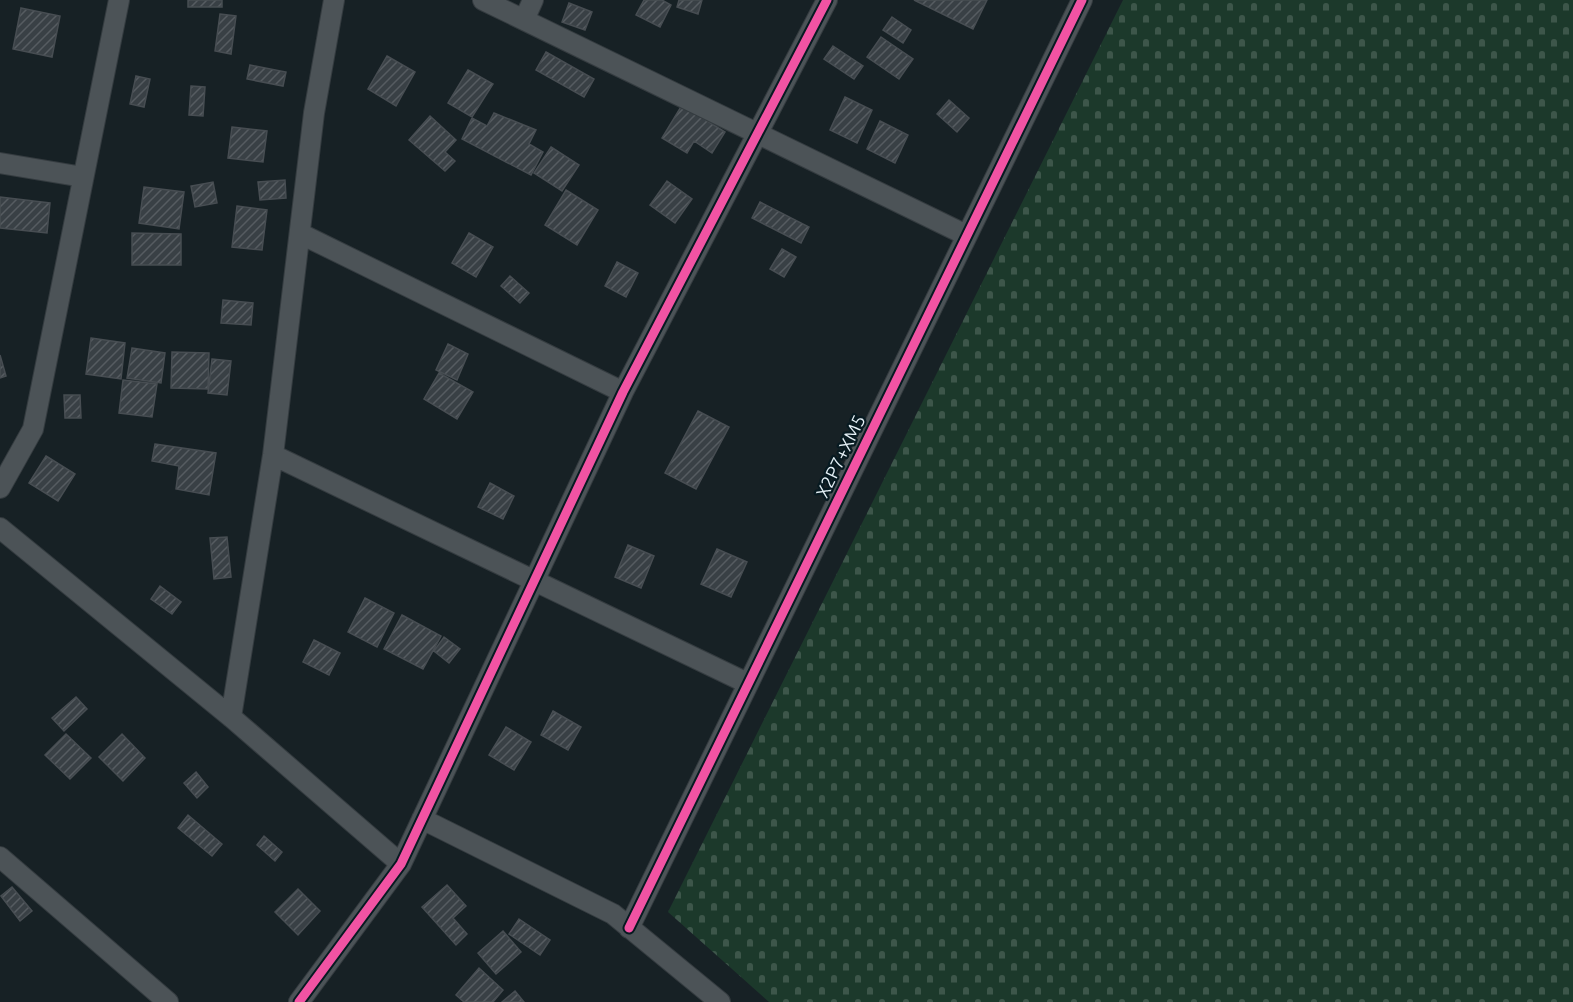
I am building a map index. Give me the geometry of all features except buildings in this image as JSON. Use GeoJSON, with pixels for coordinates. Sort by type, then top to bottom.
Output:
{"type":"FeatureCollection","features":[{"type":"Feature","properties":{"kind":"street"},"geometry":{"type":"LineString","coordinates":[[0,488],[33,429],[119,0]]}},
{"type":"Feature","properties":{"kind":"street"},"geometry":{"type":"LineString","coordinates":[[231,717],[273,454],[314,113],[334,0]]}},
{"type":"Feature","properties":{"kind":"street"},"geometry":{"type":"LineString","coordinates":[[483,0],[966,236]]}},
{"type":"Feature","properties":{"kind":"street"},"geometry":{"type":"LineString","coordinates":[[524,20],[533,0]]}},
{"type":"Feature","properties":{"kind":"street"},"geometry":{"type":"LineString","coordinates":[[299,1002],[400,864],[623,392],[759,135],[827,0]]}},
{"type":"Feature","properties":{"kind":"street","name":"X2P7+XM5"},"geometry":{"type":"LineString","coordinates":[[629,928],[747,682],[1082,0]]}},
{"type":"Feature","properties":{"kind":"street"},"geometry":{"type":"LineString","coordinates":[[0,163],[83,177]]}},
{"type":"Feature","properties":{"kind":"street"},"geometry":{"type":"LineString","coordinates":[[301,234],[623,392]]}},
{"type":"Feature","properties":{"kind":"street"},"geometry":{"type":"LineString","coordinates":[[273,454],[747,682]]}},
{"type":"Feature","properties":{"kind":"street"},"geometry":{"type":"LineString","coordinates":[[0,528],[231,717],[400,864]]}},
{"type":"Feature","properties":{"kind":"street"},"geometry":{"type":"LineString","coordinates":[[422,819],[613,914],[720,1002]]}},
{"type":"Feature","properties":{"kind":"street"},"geometry":{"type":"LineString","coordinates":[[0,857],[168,1002]]}},
{"type":"Feature","properties":{"kind":"green space"},"geometry":{"type":"Polygon","coordinates":[[[1123,0],[1573,0],[1573,1002],[769,1002],[668,912],[1123,0]]]}},
{"type":"Feature","properties":{"kind":"cycle path"},"geometry":{"type":"LineString","coordinates":[[299,1002],[401,864],[623,392],[827,0]]}},
{"type":"Feature","properties":{"kind":"cycle path"},"geometry":{"type":"LineString","coordinates":[[629,928],[1082,0]]}}]}
